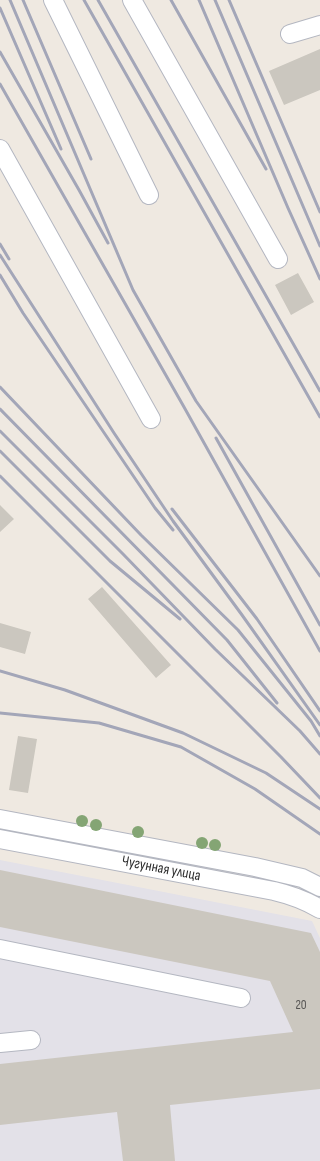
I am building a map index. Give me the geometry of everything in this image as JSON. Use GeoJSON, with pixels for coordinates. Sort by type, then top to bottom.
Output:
{"type":"FeatureCollection","features":[{"type":"Feature","properties":{"kind":"street"},"geometry":{"type":"LineString","coordinates":[[53,0],[150,195]]}},
{"type":"Feature","properties":{"kind":"street"},"geometry":{"type":"LineString","coordinates":[[132,0],[278,259]]}},
{"type":"Feature","properties":{"kind":"street"},"geometry":{"type":"LineString","coordinates":[[290,34],[320,25]]}},
{"type":"Feature","properties":{"kind":"street"},"geometry":{"type":"LineString","coordinates":[[0,149],[151,419]]}},
{"type":"Feature","properties":{"kind":"street","name":"Чугунная улица"},"geometry":{"type":"LineString","coordinates":[[0,819],[255,868],[302,878],[320,886]]}},
{"type":"Feature","properties":{"kind":"street","name":"Чугунная улица"},"geometry":{"type":"LineString","coordinates":[[0,839],[274,891],[293,896],[320,909]]}},
{"type":"Feature","properties":{"kind":"street"},"geometry":{"type":"LineString","coordinates":[[0,950],[241,998]]}},
{"type":"Feature","properties":{"kind":"street"},"geometry":{"type":"LineString","coordinates":[[0,1044],[31,1040]]}},
{"type":"Feature","properties":{"kind":"shaded area"},"geometry":{"type":"Polygon","coordinates":[[[0,860],[312,921],[320,938],[320,1161],[0,1161],[0,860]]]}},
{"type":"Feature","properties":{"kind":"building"},"geometry":{"type":"Polygon","coordinates":[[[320,49],[320,90],[284,105],[269,71],[320,49]]]}},
{"type":"Feature","properties":{"kind":"building"},"geometry":{"type":"Polygon","coordinates":[[[298,273],[314,302],[291,315],[275,285],[298,273]]]}},
{"type":"Feature","properties":{"kind":"building"},"geometry":{"type":"Polygon","coordinates":[[[0,505],[14,519],[0,532],[0,505]]]}},
{"type":"Feature","properties":{"kind":"building"},"geometry":{"type":"Polygon","coordinates":[[[102,587],[171,665],[156,678],[88,599],[102,587]]]}},
{"type":"Feature","properties":{"kind":"building"},"geometry":{"type":"Polygon","coordinates":[[[0,623],[31,632],[25,654],[0,647],[0,623]]]}},
{"type":"Feature","properties":{"kind":"building"},"geometry":{"type":"Polygon","coordinates":[[[18,736],[37,739],[28,793],[9,790],[18,736]]]}},
{"type":"Feature","properties":{"kind":"building"},"geometry":{"type":"Polygon","coordinates":[[[0,870],[311,933],[320,952],[320,1089],[170,1105],[175,1161],[123,1161],[117,1112],[0,1125],[0,1064],[293,1032],[270,981],[0,927],[0,870]]]}},
{"type":"Feature","properties":{"kind":"railway"},"geometry":{"type":"LineString","coordinates":[[10,0],[133,290],[196,401],[320,576]]}},
{"type":"Feature","properties":{"kind":"railway"},"geometry":{"type":"LineString","coordinates":[[23,0],[91,159]]}},
{"type":"Feature","properties":{"kind":"railway"},"geometry":{"type":"LineString","coordinates":[[84,0],[320,417]]}},
{"type":"Feature","properties":{"kind":"railway"},"geometry":{"type":"LineString","coordinates":[[98,0],[320,391]]}},
{"type":"Feature","properties":{"kind":"railway"},"geometry":{"type":"LineString","coordinates":[[171,0],[266,169]]}},
{"type":"Feature","properties":{"kind":"railway"},"geometry":{"type":"LineString","coordinates":[[199,0],[320,279]]}},
{"type":"Feature","properties":{"kind":"railway"},"geometry":{"type":"LineString","coordinates":[[215,0],[320,246]]}},
{"type":"Feature","properties":{"kind":"railway"},"geometry":{"type":"LineString","coordinates":[[229,0],[320,212]]}},
{"type":"Feature","properties":{"kind":"railway"},"geometry":{"type":"LineString","coordinates":[[0,8],[61,149]]}},
{"type":"Feature","properties":{"kind":"railway"},"geometry":{"type":"LineString","coordinates":[[0,52],[108,243]]}},
{"type":"Feature","properties":{"kind":"railway"},"geometry":{"type":"LineString","coordinates":[[0,84],[184,407],[320,651]]}},
{"type":"Feature","properties":{"kind":"railway"},"geometry":{"type":"LineString","coordinates":[[0,244],[9,259]]}},
{"type":"Feature","properties":{"kind":"railway"},"geometry":{"type":"LineString","coordinates":[[0,255],[114,433],[173,521],[320,725]]}},
{"type":"Feature","properties":{"kind":"railway"},"geometry":{"type":"LineString","coordinates":[[0,275],[23,313],[155,508],[173,530]]}},
{"type":"Feature","properties":{"kind":"railway"},"geometry":{"type":"LineString","coordinates":[[0,387],[141,535],[238,630],[311,721],[320,736]]}},
{"type":"Feature","properties":{"kind":"railway"},"geometry":{"type":"LineString","coordinates":[[0,409],[227,640],[277,703]]}},
{"type":"Feature","properties":{"kind":"railway"},"geometry":{"type":"LineString","coordinates":[[0,431],[123,554],[215,649],[300,731],[320,754]]}},
{"type":"Feature","properties":{"kind":"railway"},"geometry":{"type":"LineString","coordinates":[[216,438],[320,625]]}},
{"type":"Feature","properties":{"kind":"railway"},"geometry":{"type":"LineString","coordinates":[[0,451],[110,561],[180,619]]}},
{"type":"Feature","properties":{"kind":"railway"},"geometry":{"type":"LineString","coordinates":[[0,476],[281,757],[320,798]]}},
{"type":"Feature","properties":{"kind":"railway"},"geometry":{"type":"LineString","coordinates":[[172,509],[257,619],[320,711]]}},
{"type":"Feature","properties":{"kind":"railway"},"geometry":{"type":"LineString","coordinates":[[0,671],[65,690],[183,733],[266,773],[320,809]]}},
{"type":"Feature","properties":{"kind":"railway"},"geometry":{"type":"LineString","coordinates":[[0,713],[99,723],[181,747],[255,789],[320,834]]}}]}
